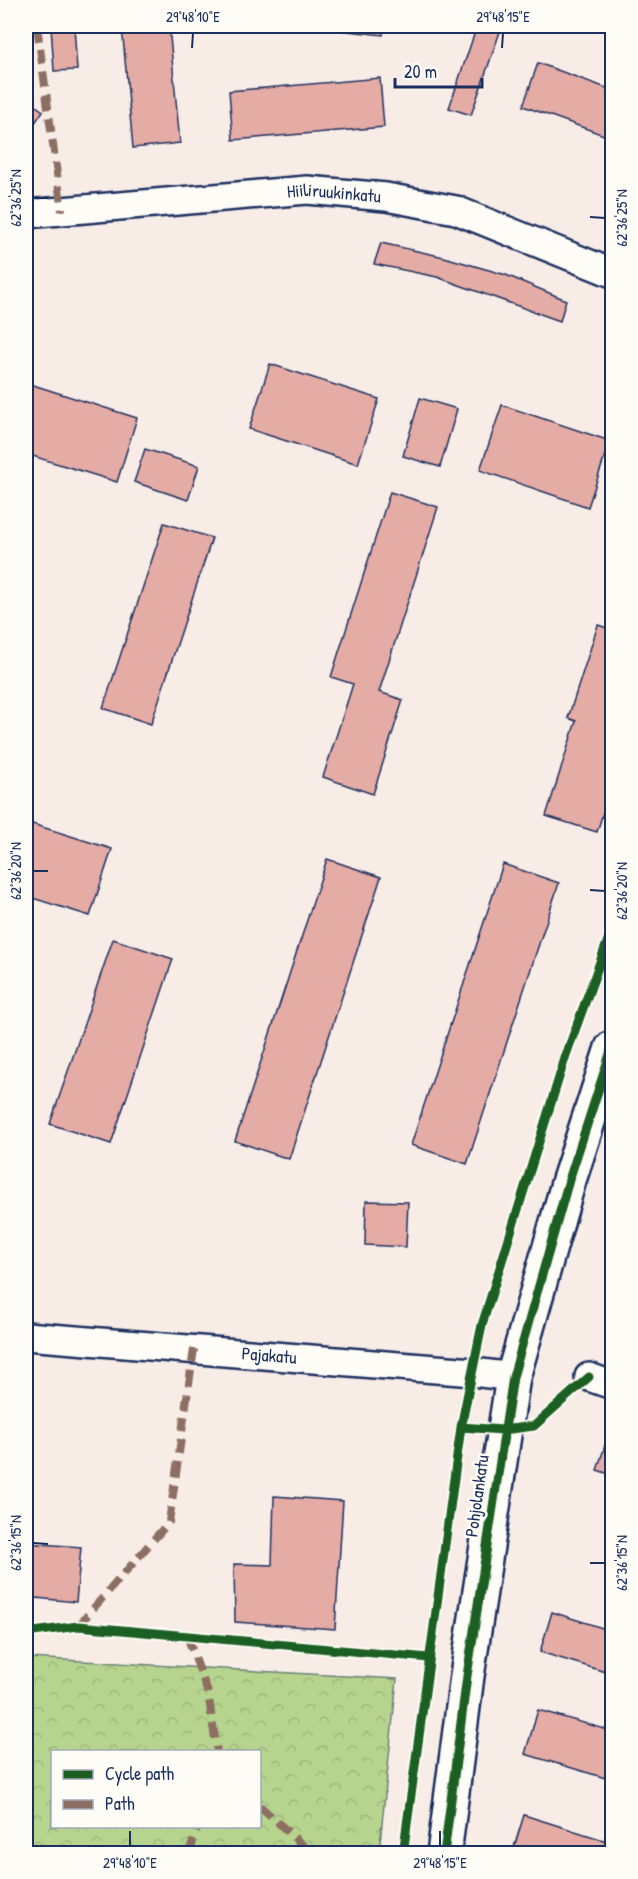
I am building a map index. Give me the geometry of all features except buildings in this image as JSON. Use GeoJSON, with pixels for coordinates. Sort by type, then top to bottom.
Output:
{"type":"FeatureCollection","features":[{"type":"Feature","properties":{"kind":"street","name":"Hiiliruukinkatu"},"geometry":{"type":"LineString","coordinates":[[31,210],[307,190],[386,197],[456,210],[612,273]]}},
{"type":"Feature","properties":{"kind":"street","name":"Pohjolankatu"},"geometry":{"type":"LineString","coordinates":[[444,1854],[467,1676],[513,1377],[568,1180],[612,1048]]}},
{"type":"Feature","properties":{"kind":"street","name":"Pajakatu"},"geometry":{"type":"LineString","coordinates":[[26,1336],[513,1377]]}},
{"type":"Feature","properties":{"kind":"green space"},"geometry":{"type":"Polygon","coordinates":[[[29,1658],[397,1679],[379,1853],[26,1853],[26,1667],[29,1658]]]}},
{"type":"Feature","properties":{"kind":"marked path"},"geometry":{"type":"LineString","coordinates":[[37,26],[62,211]]}},
{"type":"Feature","properties":{"kind":"marked path"},"geometry":{"type":"LineString","coordinates":[[78,1626],[169,1522],[194,1349]]}},
{"type":"Feature","properties":{"kind":"marked path"},"geometry":{"type":"LineString","coordinates":[[187,1636],[208,1693],[217,1750]]}},
{"type":"Feature","properties":{"kind":"marked path"},"geometry":{"type":"LineString","coordinates":[[261,1807],[312,1854]]}},
{"type":"Feature","properties":{"kind":"marked path"},"geometry":{"type":"LineString","coordinates":[[189,1854],[197,1828]]}},
{"type":"Feature","properties":{"kind":"cycle path"},"geometry":{"type":"LineString","coordinates":[[403,1854],[461,1427],[482,1325],[566,1055],[612,929]]}},
{"type":"Feature","properties":{"kind":"cycle path"},"geometry":{"type":"LineString","coordinates":[[444,1854],[467,1676],[513,1377],[569,1180],[612,1048]]}},
{"type":"Feature","properties":{"kind":"cycle path"},"geometry":{"type":"LineString","coordinates":[[461,1427],[503,1430],[534,1426],[589,1377]]}},
{"type":"Feature","properties":{"kind":"cycle path"},"geometry":{"type":"LineString","coordinates":[[26,1633],[78,1626],[429,1658]]}}]}
